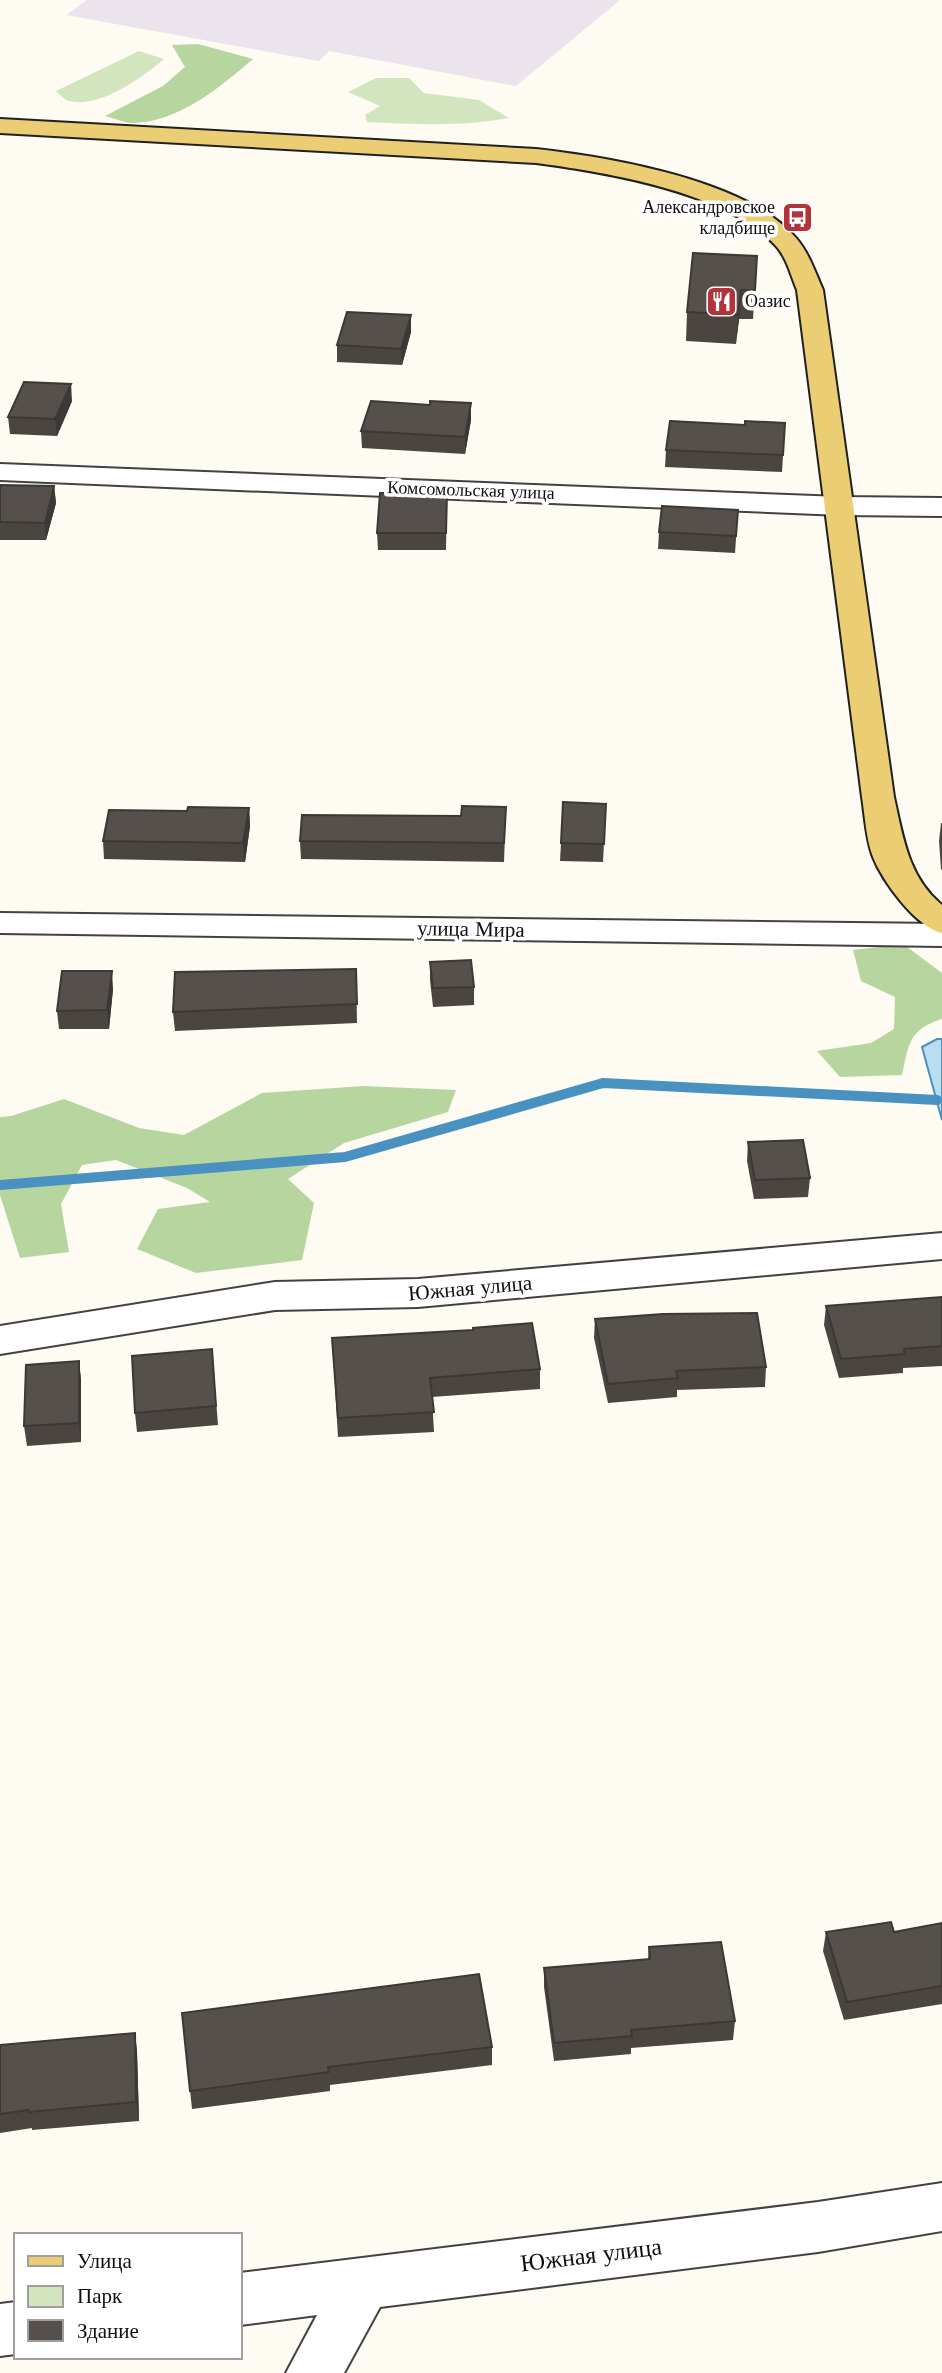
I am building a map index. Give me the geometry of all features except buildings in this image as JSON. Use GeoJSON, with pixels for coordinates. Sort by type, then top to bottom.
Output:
{"type":"FeatureCollection","features":[{"type":"Feature","properties":{"kind":"main road"},"geometry":{"type":"LineString","coordinates":[[0,126],[536,156],[631,169],[697,190],[764,225],[785,241],[799,261],[810,290],[878,797],[890,858],[922,906],[942,923]]}},
{"type":"Feature","properties":{"kind":"street","name":"Комсомольская улица"},"geometry":{"type":"LineString","coordinates":[[0,472],[841,506],[942,507]]}},
{"type":"Feature","properties":{"kind":"street","name":"улица Мира"},"geometry":{"type":"LineString","coordinates":[[0,923],[942,935]]}},
{"type":"Feature","properties":{"kind":"street","name":"Южная улица"},"geometry":{"type":"LineString","coordinates":[[0,1340],[275,1296],[418,1293],[942,1246]]}},
{"type":"Feature","properties":{"kind":"street","name":"Южная улица"},"geometry":{"type":"LineString","coordinates":[[242,2299],[818,2227],[942,2207]]}},
{"type":"Feature","properties":{"kind":"street"},"geometry":{"type":"LineString","coordinates":[[314,2373],[364,2284]]}},
{"type":"Feature","properties":{"kind":"shaded area"},"geometry":{"type":"Polygon","coordinates":[[[87,0],[620,0],[516,86],[329,51],[319,61],[66,15],[87,0]]]}},
{"type":"Feature","properties":{"kind":"green space"},"geometry":{"type":"Polygon","coordinates":[[[198,44],[253,59],[212,92],[166,117],[132,123],[105,116],[163,86],[185,67],[172,45],[198,44]]]}},
{"type":"Feature","properties":{"kind":"green space"},"geometry":{"type":"Polygon","coordinates":[[[139,51],[164,59],[120,90],[81,102],[67,100],[56,91],[139,51]]]}},
{"type":"Feature","properties":{"kind":"green space"},"geometry":{"type":"Polygon","coordinates":[[[376,78],[409,78],[424,93],[479,100],[509,118],[456,124],[367,122],[365,115],[380,106],[348,92],[376,78]]]}},
{"type":"Feature","properties":{"kind":"green space"},"geometry":{"type":"Polygon","coordinates":[[[903,944],[942,973],[942,1019],[916,1033],[906,1055],[902,1075],[840,1077],[817,1051],[871,1043],[894,1029],[895,997],[861,981],[853,950],[903,944]]]}},
{"type":"Feature","properties":{"kind":"green space"},"geometry":{"type":"Polygon","coordinates":[[[363,1086],[456,1090],[448,1112],[344,1143],[288,1179],[314,1203],[302,1260],[196,1273],[137,1249],[158,1209],[210,1202],[187,1188],[116,1160],[82,1165],[61,1204],[69,1252],[20,1258],[0,1195],[0,1117],[64,1099],[139,1128],[184,1135],[262,1093],[363,1086]]]}},
{"type":"Feature","properties":{"kind":"water"},"geometry":{"type":"Polygon","coordinates":[[[942,1039],[942,1120],[922,1047],[942,1039]]]}},
{"type":"Feature","properties":{"kind":"waterway"},"geometry":{"type":"LineString","coordinates":[[0,1185],[345,1157],[603,1083],[937,1100]]}},
{"type":"Feature","properties":{"kind":"place","name":"Александровское кладбище"},"geometry":{"type":"Point","coordinates":[798,217]}},
{"type":"Feature","properties":{"kind":"place","name":"Оазис"},"geometry":{"type":"Point","coordinates":[722,301]}}]}
